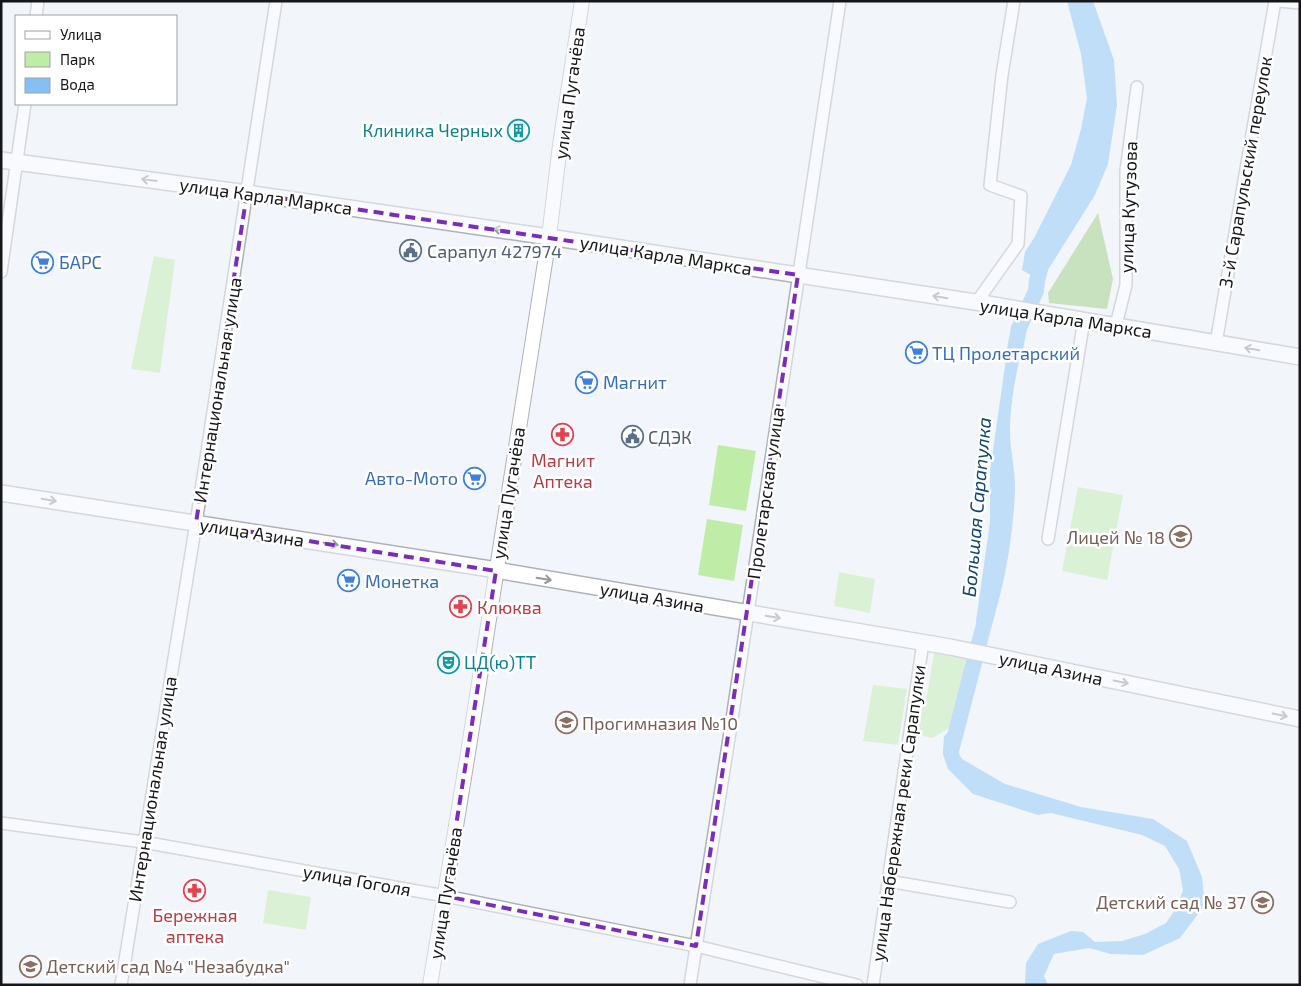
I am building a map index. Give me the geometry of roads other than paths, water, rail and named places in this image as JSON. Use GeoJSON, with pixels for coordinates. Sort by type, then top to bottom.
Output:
{"type":"FeatureCollection","features":[{"type":"Feature","properties":{"kind":"main road","name":"улица Карла Маркса"},"geometry":{"type":"LineString","coordinates":[[1,160],[247,193],[549,237],[982,303],[1300,357]]}},
{"type":"Feature","properties":{"kind":"main road","name":"улица Азина"},"geometry":{"type":"LineString","coordinates":[[1,492],[496,570],[950,646],[1300,719]]}},
{"type":"Feature","properties":{"kind":"street"},"geometry":{"type":"LineString","coordinates":[[36,15],[38,1]]}},
{"type":"Feature","properties":{"kind":"street","name":"Интернациональная улица"},"geometry":{"type":"LineString","coordinates":[[121,985],[196,523],[276,1]]}},
{"type":"Feature","properties":{"kind":"street","name":"улица Пугачёва"},"geometry":{"type":"LineString","coordinates":[[430,985],[549,237],[560,146],[582,1]]}},
{"type":"Feature","properties":{"kind":"street","name":"Пролетарская улица"},"geometry":{"type":"LineString","coordinates":[[690,985],[840,1]]}},
{"type":"Feature","properties":{"kind":"street"},"geometry":{"type":"LineString","coordinates":[[982,303],[1018,244],[1021,196],[990,185],[1002,75],[1014,1]]}},
{"type":"Feature","properties":{"kind":"street"},"geometry":{"type":"LineString","coordinates":[[1277,1],[1300,3]]}},
{"type":"Feature","properties":{"kind":"street","name":"3-й Сарапульский переулок"},"geometry":{"type":"LineString","coordinates":[[1216,343],[1277,1]]}},
{"type":"Feature","properties":{"kind":"street","name":"улица Кутузова"},"geometry":{"type":"LineString","coordinates":[[1116,325],[1126,285],[1126,172],[1137,87]]}},
{"type":"Feature","properties":{"kind":"street"},"geometry":{"type":"LineString","coordinates":[[1,272],[25,105]]}},
{"type":"Feature","properties":{"kind":"street"},"geometry":{"type":"LineString","coordinates":[[1048,539],[1084,320]]}},
{"type":"Feature","properties":{"kind":"street","name":"улица Набережная реки Сарапулки"},"geometry":{"type":"LineString","coordinates":[[873,985],[923,642]]}},
{"type":"Feature","properties":{"kind":"street","name":"улица Гоголя"},"geometry":{"type":"LineString","coordinates":[[1,823],[143,842],[445,896],[696,946],[857,985]]}},
{"type":"Feature","properties":{"kind":"street"},"geometry":{"type":"LineString","coordinates":[[888,881],[1010,902]]}},
{"type":"Feature","properties":{"kind":"water"},"geometry":{"type":"Polygon","coordinates":[[[1067,1],[1093,1],[1114,60],[1117,105],[1108,164],[1095,195],[1048,270],[1037,302],[1029,301],[1034,277],[1022,270],[1025,252],[1071,165],[1087,98],[1081,54],[1067,1]]]}},
{"type":"Feature","properties":{"kind":"water"},"geometry":{"type":"Polygon","coordinates":[[[1013,327],[1026,329],[1015,380],[1010,418],[1010,439],[1015,484],[1014,509],[1003,584],[987,635],[976,621],[990,522],[990,471],[1007,352],[1013,327]]]}},
{"type":"Feature","properties":{"kind":"water"},"geometry":{"type":"Polygon","coordinates":[[[953,729],[960,732],[955,747],[962,759],[1005,784],[1081,807],[1153,819],[1187,841],[1202,877],[1205,905],[1180,938],[1143,955],[1111,954],[1089,948],[1054,954],[1044,976],[1048,985],[1025,985],[1026,963],[1038,944],[1071,931],[1083,932],[1095,942],[1122,941],[1145,934],[1166,923],[1177,907],[1183,890],[1179,869],[1165,846],[1142,835],[1051,813],[1038,815],[973,794],[948,769],[943,754],[944,736],[953,729]]]}},
{"type":"Feature","properties":{"kind":"waterway","name":"Большая Сарапулка"},"geometry":{"type":"LineString","coordinates":[[1015,349],[1019,328],[1036,291],[1037,280]]}},
{"type":"Feature","properties":{"kind":"waterway","name":"Большая Сарапулка"},"geometry":{"type":"LineString","coordinates":[[951,751],[988,609]]}},
{"type":"Feature","properties":{"kind":"place","name":"Клиника Черных"},"geometry":{"type":"Point","coordinates":[519,130]}},
{"type":"Feature","properties":{"kind":"place","name":"Сарапул 427974"},"geometry":{"type":"Point","coordinates":[411,251]}},
{"type":"Feature","properties":{"kind":"place","name":"БАРС"},"geometry":{"type":"Point","coordinates":[43,262]}},
{"type":"Feature","properties":{"kind":"place","name":"ТЦ Пролетарский"},"geometry":{"type":"Point","coordinates":[916,353]}},
{"type":"Feature","properties":{"kind":"place","name":"Магнит"},"geometry":{"type":"Point","coordinates":[587,382]}},
{"type":"Feature","properties":{"kind":"place","name":"Магнит Аптека"},"geometry":{"type":"Point","coordinates":[563,435]}},
{"type":"Feature","properties":{"kind":"place","name":"СДЭК"},"geometry":{"type":"Point","coordinates":[632,437]}},
{"type":"Feature","properties":{"kind":"place","name":"Авто-Мото"},"geometry":{"type":"Point","coordinates":[474,478]}},
{"type":"Feature","properties":{"kind":"place","name":"Лицей № 18"},"geometry":{"type":"Point","coordinates":[1181,537]}},
{"type":"Feature","properties":{"kind":"place","name":"Монетка"},"geometry":{"type":"Point","coordinates":[349,581]}},
{"type":"Feature","properties":{"kind":"place","name":"Клюква"},"geometry":{"type":"Point","coordinates":[461,607]}},
{"type":"Feature","properties":{"kind":"place","name":"ЦД(ю)ТТ"},"geometry":{"type":"Point","coordinates":[448,662]}},
{"type":"Feature","properties":{"kind":"place","name":"Прогимназия №10"},"geometry":{"type":"Point","coordinates":[566,723]}},
{"type":"Feature","properties":{"kind":"place","name":"Бережная аптека"},"geometry":{"type":"Point","coordinates":[195,890]}},
{"type":"Feature","properties":{"kind":"place","name":"Детский сад № 37"},"geometry":{"type":"Point","coordinates":[1262,902]}},
{"type":"Feature","properties":{"kind":"place","name":"Детский сад №4 \"Незабудка\""},"geometry":{"type":"Point","coordinates":[30,966]}}]}
